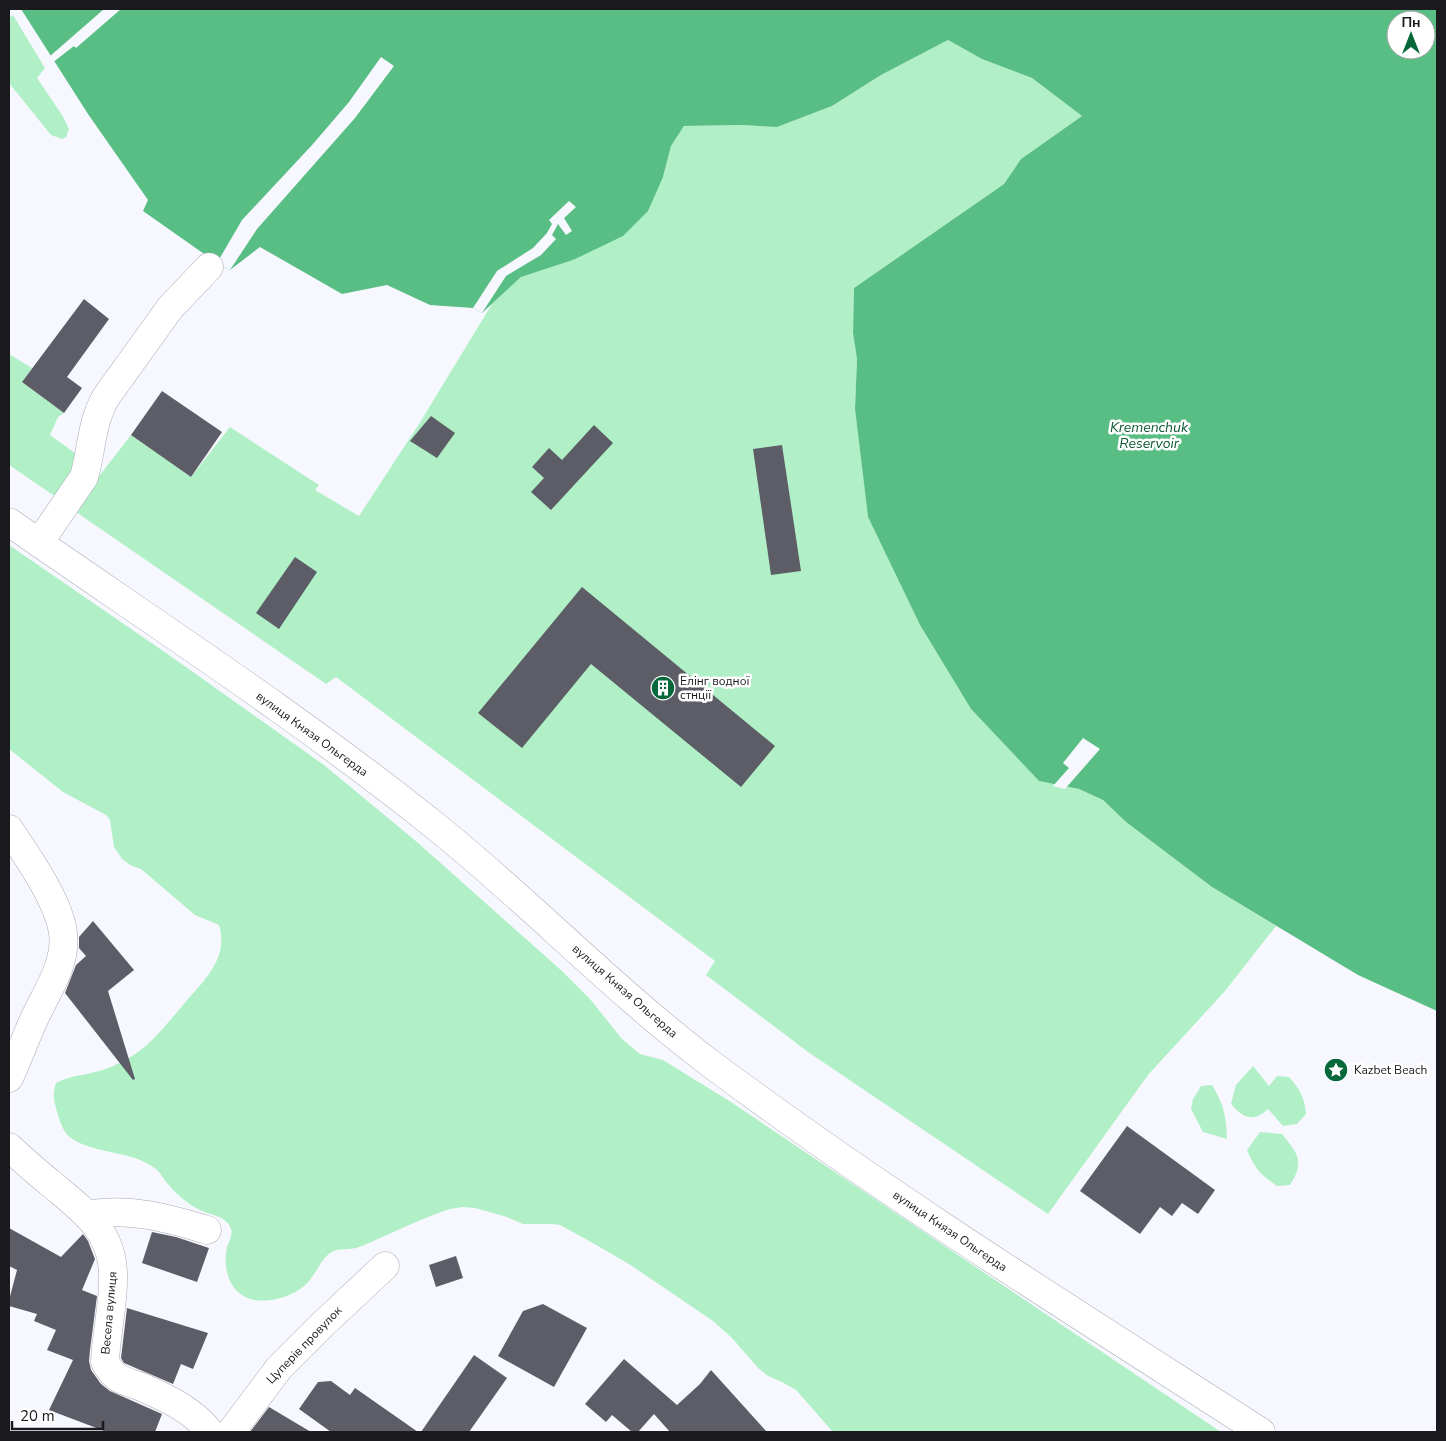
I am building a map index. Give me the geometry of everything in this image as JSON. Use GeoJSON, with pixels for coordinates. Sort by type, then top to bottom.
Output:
{"type":"FeatureCollection","features":[{"type":"Feature","properties":{"kind":"street"},"geometry":{"type":"LineString","coordinates":[[39,543],[84,477],[98,410],[106,397],[170,308],[209,268]]}},
{"type":"Feature","properties":{"kind":"street","name":"вулиця Князя Ольгерда"},"geometry":{"type":"LineString","coordinates":[[9,522],[306,728],[401,799],[514,892],[638,1005],[754,1096],[871,1178],[1012,1272],[1261,1432]]}},
{"type":"Feature","properties":{"kind":"street"},"geometry":{"type":"LineString","coordinates":[[9,829],[54,905],[62,925],[64,937],[62,954],[56,973],[9,1078]]}},
{"type":"Feature","properties":{"kind":"street","name":"Весела вулиця"},"geometry":{"type":"LineString","coordinates":[[9,1148],[87,1215],[102,1233],[111,1252],[113,1287],[105,1362],[111,1374],[182,1407],[193,1414],[210,1432]]}},
{"type":"Feature","properties":{"kind":"street"},"geometry":{"type":"LineString","coordinates":[[87,1215],[108,1212],[144,1214],[171,1219],[207,1230]]}},
{"type":"Feature","properties":{"kind":"street","name":"Цуперів провулок"},"geometry":{"type":"LineString","coordinates":[[231,1432],[279,1368],[385,1266]]}},
{"type":"Feature","properties":{"kind":"shaded area"},"geometry":{"type":"Polygon","coordinates":[[[13,15],[45,68],[37,78],[62,115],[69,129],[66,137],[62,139],[51,135],[9,83],[9,18],[13,15]]]}},
{"type":"Feature","properties":{"kind":"shaded area"},"geometry":{"type":"Polygon","coordinates":[[[948,40],[982,59],[1032,78],[1082,116],[1021,159],[1004,184],[854,288],[853,333],[857,359],[855,409],[868,517],[920,625],[971,709],[1039,781],[1079,789],[1103,800],[1126,822],[1212,887],[1276,926],[1225,991],[1148,1075],[1048,1214],[808,1052],[706,975],[715,961],[336,677],[326,684],[76,512],[82,498],[131,435],[191,477],[230,427],[319,485],[315,490],[359,516],[419,424],[492,304],[521,277],[573,260],[663,177],[671,146],[684,126],[742,125],[777,127],[832,106],[881,75],[948,40]]]}},
{"type":"Feature","properties":{"kind":"shaded area"},"geometry":{"type":"Polygon","coordinates":[[[9,354],[32,368],[22,382],[64,413],[58,417],[50,435],[79,456],[78,466],[56,497],[9,465],[9,354]]]}},
{"type":"Feature","properties":{"kind":"shaded area"},"geometry":{"type":"Polygon","coordinates":[[[9,545],[324,765],[417,842],[562,971],[590,999],[622,1039],[640,1054],[663,1060],[731,1102],[1221,1432],[833,1432],[796,1390],[768,1376],[758,1368],[732,1338],[713,1321],[629,1264],[560,1225],[523,1224],[507,1217],[475,1208],[450,1209],[360,1247],[333,1251],[325,1258],[307,1283],[294,1293],[279,1299],[255,1300],[239,1293],[227,1272],[226,1255],[231,1236],[229,1224],[221,1218],[200,1210],[181,1198],[158,1171],[146,1163],[125,1155],[91,1147],[71,1138],[64,1130],[57,1112],[54,1098],[56,1083],[104,1070],[135,1054],[156,1036],[212,969],[220,951],[221,936],[219,925],[195,915],[141,869],[130,865],[122,859],[114,847],[110,820],[106,815],[63,792],[9,749],[9,545]]]}},
{"type":"Feature","properties":{"kind":"shaded area"},"geometry":{"type":"Polygon","coordinates":[[[1253,1066],[1269,1086],[1277,1076],[1289,1077],[1296,1085],[1303,1098],[1306,1114],[1297,1124],[1283,1126],[1268,1109],[1258,1116],[1248,1117],[1240,1113],[1231,1104],[1236,1085],[1253,1066]]]}},
{"type":"Feature","properties":{"kind":"shaded area"},"geometry":{"type":"Polygon","coordinates":[[[1212,1085],[1224,1111],[1227,1139],[1203,1132],[1191,1109],[1193,1099],[1201,1086],[1212,1085]]]}},
{"type":"Feature","properties":{"kind":"shaded area"},"geometry":{"type":"Polygon","coordinates":[[[1260,1132],[1282,1134],[1296,1153],[1298,1158],[1297,1170],[1290,1185],[1277,1186],[1259,1171],[1253,1162],[1247,1150],[1260,1132]]]}},
{"type":"Feature","properties":{"kind":"water","name":"Kremenchuk Reservoir"},"geometry":{"type":"Polygon","coordinates":[[[21,9],[1437,9],[1437,1011],[1358,975],[1212,887],[1126,822],[1103,800],[1079,789],[1039,781],[971,709],[920,625],[868,517],[855,409],[857,359],[853,333],[854,288],[1004,184],[1021,159],[1082,116],[1032,78],[982,59],[948,40],[881,75],[832,106],[777,127],[741,125],[684,126],[671,146],[663,177],[648,211],[623,236],[573,260],[521,277],[482,313],[473,308],[430,305],[387,285],[342,294],[260,247],[230,270],[217,263],[143,211],[148,200],[88,114],[21,9]]]}},
{"type":"Feature","properties":{"kind":"pier"},"geometry":{"type":"Polygon","coordinates":[[[104,9],[121,9],[76,48],[74,46],[52,63],[49,57],[104,9]]]}},
{"type":"Feature","properties":{"kind":"pier"},"geometry":{"type":"Polygon","coordinates":[[[381,57],[394,66],[355,118],[257,229],[230,270],[217,263],[242,220],[313,144],[349,102],[381,57]]]}},
{"type":"Feature","properties":{"kind":"pier"},"geometry":{"type":"Polygon","coordinates":[[[569,201],[576,207],[564,218],[572,231],[566,235],[558,224],[552,235],[556,239],[541,255],[506,276],[482,313],[473,308],[497,271],[533,248],[547,233],[552,224],[549,220],[569,201]]]}},
{"type":"Feature","properties":{"kind":"pier"},"geometry":{"type":"Polygon","coordinates":[[[1083,738],[1100,749],[1065,789],[1053,786],[1069,768],[1063,763],[1083,738]]]}},
{"type":"Feature","properties":{"kind":"building"},"geometry":{"type":"Polygon","coordinates":[[[84,299],[109,319],[67,377],[82,388],[64,413],[22,382],[84,299]]]}},
{"type":"Feature","properties":{"kind":"building"},"geometry":{"type":"Polygon","coordinates":[[[162,391],[222,432],[191,477],[131,435],[162,391]]]}},
{"type":"Feature","properties":{"kind":"building"},"geometry":{"type":"Polygon","coordinates":[[[431,416],[455,433],[437,458],[410,441],[431,416]]]}},
{"type":"Feature","properties":{"kind":"building"},"geometry":{"type":"Polygon","coordinates":[[[594,425],[613,443],[551,510],[531,492],[544,478],[532,467],[549,448],[562,460],[594,425]]]}},
{"type":"Feature","properties":{"kind":"building"},"geometry":{"type":"Polygon","coordinates":[[[782,445],[801,571],[771,575],[753,449],[782,445]]]}},
{"type":"Feature","properties":{"kind":"building"},"geometry":{"type":"Polygon","coordinates":[[[295,557],[317,572],[279,629],[256,613],[295,557]]]}},
{"type":"Feature","properties":{"kind":"building","name":"Елінг водної стнції"},"geometry":{"type":"Polygon","coordinates":[[[582,587],[775,746],[741,787],[591,664],[522,748],[478,713],[582,587]]]}},
{"type":"Feature","properties":{"kind":"building"},"geometry":{"type":"Polygon","coordinates":[[[93,921],[134,970],[108,991],[135,1079],[133,1080],[65,993],[76,965],[86,956],[79,948],[79,937],[93,921]]]}},
{"type":"Feature","properties":{"kind":"building"},"geometry":{"type":"Polygon","coordinates":[[[1127,1126],[1215,1190],[1198,1214],[1182,1203],[1172,1216],[1160,1207],[1140,1234],[1080,1191],[1127,1126]]]}},
{"type":"Feature","properties":{"kind":"building"},"geometry":{"type":"Polygon","coordinates":[[[9,1228],[61,1257],[83,1234],[95,1259],[82,1290],[97,1296],[89,1361],[91,1370],[101,1384],[110,1391],[162,1414],[155,1432],[107,1432],[49,1410],[73,1360],[47,1350],[56,1330],[34,1321],[37,1314],[9,1306],[17,1270],[9,1266],[9,1228]]]}},
{"type":"Feature","properties":{"kind":"building"},"geometry":{"type":"Polygon","coordinates":[[[152,1232],[176,1237],[209,1248],[197,1282],[142,1263],[152,1232]]]}},
{"type":"Feature","properties":{"kind":"building"},"geometry":{"type":"Polygon","coordinates":[[[456,1256],[463,1278],[436,1287],[429,1265],[456,1256]]]}},
{"type":"Feature","properties":{"kind":"building"},"geometry":{"type":"Polygon","coordinates":[[[543,1304],[587,1328],[554,1387],[498,1356],[523,1311],[543,1304]]]}},
{"type":"Feature","properties":{"kind":"building"},"geometry":{"type":"Polygon","coordinates":[[[127,1308],[208,1333],[193,1369],[181,1364],[173,1384],[124,1363],[121,1358],[127,1308]]]}},
{"type":"Feature","properties":{"kind":"building"},"geometry":{"type":"Polygon","coordinates":[[[474,1355],[507,1378],[469,1432],[421,1432],[474,1355]]]}},
{"type":"Feature","properties":{"kind":"building"},"geometry":{"type":"Polygon","coordinates":[[[624,1359],[677,1405],[700,1384],[711,1370],[767,1432],[670,1432],[654,1414],[638,1432],[632,1432],[612,1415],[606,1422],[585,1404],[624,1359]]]}},
{"type":"Feature","properties":{"kind":"building"},"geometry":{"type":"Polygon","coordinates":[[[331,1381],[350,1395],[355,1388],[418,1432],[331,1432],[299,1409],[318,1382],[331,1381]]]}},
{"type":"Feature","properties":{"kind":"building"},"geometry":{"type":"Polygon","coordinates":[[[269,1407],[311,1432],[250,1432],[269,1407]]]}},
{"type":"Feature","properties":{"kind":"place","name":"Елінг водної стнції"},"geometry":{"type":"Point","coordinates":[663,688]}},
{"type":"Feature","properties":{"kind":"place","name":"Kazbet Beach"},"geometry":{"type":"Point","coordinates":[1336,1070]}}]}
